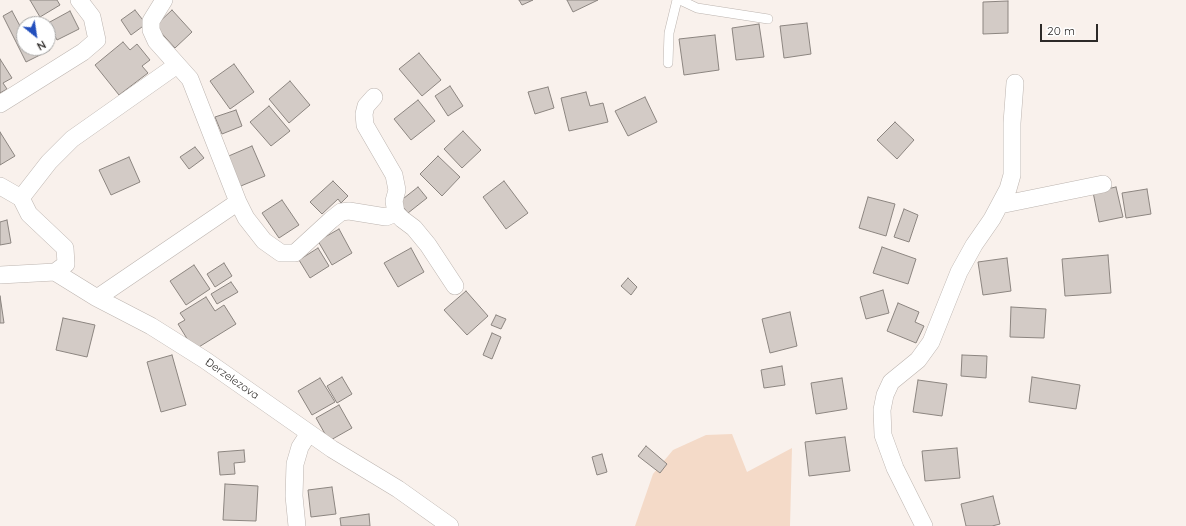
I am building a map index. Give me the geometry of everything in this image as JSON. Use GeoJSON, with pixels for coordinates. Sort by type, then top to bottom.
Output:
{"type":"FeatureCollection","features":[{"type":"Feature","properties":{"kind":"street"},"geometry":{"type":"LineString","coordinates":[[0,104],[77,56],[97,40],[92,17],[78,0]]}},
{"type":"Feature","properties":{"kind":"street"},"geometry":{"type":"LineString","coordinates":[[164,0],[151,21],[151,30],[162,50],[190,79],[238,202],[246,218],[264,241],[281,253],[295,253],[330,220],[341,212],[349,211],[386,217],[396,213]]}},
{"type":"Feature","properties":{"kind":"street"},"geometry":{"type":"LineString","coordinates":[[21,198],[48,162],[72,139],[177,65]]}},
{"type":"Feature","properties":{"kind":"street"},"geometry":{"type":"LineString","coordinates":[[924,526],[895,468],[883,434],[882,410],[885,395],[891,382],[918,360],[931,342],[959,272],[1000,205],[1012,175],[1012,123],[1015,83]]}},
{"type":"Feature","properties":{"kind":"street"},"geometry":{"type":"LineString","coordinates":[[374,97],[366,106],[364,114],[365,125],[394,175],[397,190],[394,200],[396,213],[402,220],[414,228],[455,286]]}},
{"type":"Feature","properties":{"kind":"street"},"geometry":{"type":"LineString","coordinates":[[1000,205],[1103,184]]}},
{"type":"Feature","properties":{"kind":"street"},"geometry":{"type":"LineString","coordinates":[[0,186],[21,198],[29,214],[65,248],[66,264],[55,272],[0,275]]}},
{"type":"Feature","properties":{"kind":"street"},"geometry":{"type":"LineString","coordinates":[[97,298],[238,202]]}},
{"type":"Feature","properties":{"kind":"street","name":"Đerzelezova"},"geometry":{"type":"LineString","coordinates":[[55,272],[97,298],[174,339],[309,433],[398,489],[450,526]]}},
{"type":"Feature","properties":{"kind":"street"},"geometry":{"type":"LineString","coordinates":[[297,526],[294,496],[295,464],[300,447],[309,433]]}},
{"type":"Feature","properties":{"kind":"lane"},"geometry":{"type":"LineString","coordinates":[[668,63],[669,33],[679,0],[697,8],[768,19]]}},
{"type":"Feature","properties":{"kind":"shaded area"},"geometry":{"type":"Polygon","coordinates":[[[732,434],[747,472],[792,448],[790,526],[635,526],[653,474],[673,450],[706,435],[732,434]]]}},
{"type":"Feature","properties":{"kind":"building"},"geometry":{"type":"Polygon","coordinates":[[[30,0],[57,0],[60,5],[39,16],[30,0]]]}},
{"type":"Feature","properties":{"kind":"building"},"geometry":{"type":"Polygon","coordinates":[[[519,0],[533,0],[522,5],[519,0]]]}},
{"type":"Feature","properties":{"kind":"building"},"geometry":{"type":"Polygon","coordinates":[[[567,0],[598,0],[573,12],[567,0]]]}},
{"type":"Feature","properties":{"kind":"building"},"geometry":{"type":"Polygon","coordinates":[[[1008,1],[1008,33],[983,34],[983,2],[1008,1]]]}},
{"type":"Feature","properties":{"kind":"building"},"geometry":{"type":"Polygon","coordinates":[[[135,10],[146,24],[131,35],[121,20],[135,10]]]}},
{"type":"Feature","properties":{"kind":"building"},"geometry":{"type":"Polygon","coordinates":[[[172,10],[192,32],[175,48],[155,26],[172,10]]]}},
{"type":"Feature","properties":{"kind":"building"},"geometry":{"type":"Polygon","coordinates":[[[12,11],[16,18],[16,42],[3,16],[12,11]]]}},
{"type":"Feature","properties":{"kind":"building"},"geometry":{"type":"Polygon","coordinates":[[[70,11],[79,29],[57,40],[56,19],[70,11]]]}},
{"type":"Feature","properties":{"kind":"building"},"geometry":{"type":"Polygon","coordinates":[[[807,23],[811,54],[784,58],[780,26],[807,23]]]}},
{"type":"Feature","properties":{"kind":"building"},"geometry":{"type":"Polygon","coordinates":[[[759,24],[764,57],[736,60],[732,28],[759,24]]]}},
{"type":"Feature","properties":{"kind":"building"},"geometry":{"type":"Polygon","coordinates":[[[715,35],[719,70],[684,75],[679,39],[715,35]]]}},
{"type":"Feature","properties":{"kind":"building"},"geometry":{"type":"Polygon","coordinates":[[[123,42],[130,50],[137,44],[150,60],[142,66],[148,73],[119,95],[95,65],[123,42]]]}},
{"type":"Feature","properties":{"kind":"building"},"geometry":{"type":"Polygon","coordinates":[[[419,53],[441,80],[422,96],[399,69],[419,53]]]}},
{"type":"Feature","properties":{"kind":"building"},"geometry":{"type":"Polygon","coordinates":[[[23,56],[38,56],[26,62],[23,56]]]}},
{"type":"Feature","properties":{"kind":"building"},"geometry":{"type":"Polygon","coordinates":[[[0,59],[12,78],[3,83],[7,89],[0,93],[0,59]]]}},
{"type":"Feature","properties":{"kind":"building"},"geometry":{"type":"Polygon","coordinates":[[[234,64],[254,92],[230,109],[210,81],[234,64]]]}},
{"type":"Feature","properties":{"kind":"building"},"geometry":{"type":"Polygon","coordinates":[[[290,81],[310,105],[289,123],[269,99],[290,81]]]}},
{"type":"Feature","properties":{"kind":"building"},"geometry":{"type":"Polygon","coordinates":[[[450,86],[463,106],[448,116],[435,96],[450,86]]]}},
{"type":"Feature","properties":{"kind":"building"},"geometry":{"type":"Polygon","coordinates":[[[548,87],[554,108],[535,114],[528,92],[548,87]]]}},
{"type":"Feature","properties":{"kind":"building"},"geometry":{"type":"Polygon","coordinates":[[[586,92],[590,106],[603,103],[608,122],[569,131],[561,98],[586,92]]]}},
{"type":"Feature","properties":{"kind":"building"},"geometry":{"type":"Polygon","coordinates":[[[645,97],[657,122],[628,136],[615,111],[645,97]]]}},
{"type":"Feature","properties":{"kind":"building"},"geometry":{"type":"Polygon","coordinates":[[[418,100],[435,121],[411,140],[394,119],[418,100]]]}},
{"type":"Feature","properties":{"kind":"building"},"geometry":{"type":"Polygon","coordinates":[[[269,106],[290,131],[271,146],[250,122],[269,106]]]}},
{"type":"Feature","properties":{"kind":"building"},"geometry":{"type":"Polygon","coordinates":[[[236,110],[242,126],[222,134],[215,117],[236,110]]]}},
{"type":"Feature","properties":{"kind":"building"},"geometry":{"type":"Polygon","coordinates":[[[895,122],[914,140],[897,159],[877,140],[895,122]]]}},
{"type":"Feature","properties":{"kind":"building"},"geometry":{"type":"Polygon","coordinates":[[[463,131],[481,150],[462,168],[444,149],[463,131]]]}},
{"type":"Feature","properties":{"kind":"building"},"geometry":{"type":"Polygon","coordinates":[[[0,132],[15,156],[0,165],[0,132]]]}},
{"type":"Feature","properties":{"kind":"building"},"geometry":{"type":"Polygon","coordinates":[[[252,146],[265,176],[236,188],[224,158],[252,146]]]}},
{"type":"Feature","properties":{"kind":"building"},"geometry":{"type":"Polygon","coordinates":[[[195,147],[204,158],[189,169],[180,157],[195,147]]]}},
{"type":"Feature","properties":{"kind":"building"},"geometry":{"type":"Polygon","coordinates":[[[438,156],[460,177],[442,196],[420,174],[438,156]]]}},
{"type":"Feature","properties":{"kind":"building"},"geometry":{"type":"Polygon","coordinates":[[[129,157],[140,182],[111,195],[99,170],[129,157]]]}},
{"type":"Feature","properties":{"kind":"building"},"geometry":{"type":"Polygon","coordinates":[[[333,181],[348,196],[341,203],[338,199],[322,214],[310,202],[333,181]]]}},
{"type":"Feature","properties":{"kind":"building"},"geometry":{"type":"Polygon","coordinates":[[[504,181],[528,213],[506,229],[483,197],[504,181]]]}},
{"type":"Feature","properties":{"kind":"building"},"geometry":{"type":"Polygon","coordinates":[[[418,187],[427,198],[408,213],[399,202],[418,187]]]}},
{"type":"Feature","properties":{"kind":"building"},"geometry":{"type":"Polygon","coordinates":[[[1116,187],[1123,217],[1099,222],[1093,192],[1116,187]]]}},
{"type":"Feature","properties":{"kind":"building"},"geometry":{"type":"Polygon","coordinates":[[[1147,189],[1151,214],[1126,218],[1122,193],[1147,189]]]}},
{"type":"Feature","properties":{"kind":"building"},"geometry":{"type":"Polygon","coordinates":[[[868,197],[895,204],[886,236],[859,228],[868,197]]]}},
{"type":"Feature","properties":{"kind":"building"},"geometry":{"type":"Polygon","coordinates":[[[282,200],[299,225],[279,238],[262,213],[282,200]]]}},
{"type":"Feature","properties":{"kind":"building"},"geometry":{"type":"Polygon","coordinates":[[[904,209],[918,215],[909,242],[894,237],[904,209]]]}},
{"type":"Feature","properties":{"kind":"building"},"geometry":{"type":"Polygon","coordinates":[[[7,220],[11,243],[0,245],[0,222],[7,220]]]}},
{"type":"Feature","properties":{"kind":"building"},"geometry":{"type":"Polygon","coordinates":[[[339,229],[352,253],[332,265],[318,241],[339,229]]]}},
{"type":"Feature","properties":{"kind":"building"},"geometry":{"type":"Polygon","coordinates":[[[882,247],[916,259],[908,284],[873,273],[882,247]]]}},
{"type":"Feature","properties":{"kind":"building"},"geometry":{"type":"Polygon","coordinates":[[[318,248],[329,266],[310,278],[299,260],[318,248]]]}},
{"type":"Feature","properties":{"kind":"building"},"geometry":{"type":"Polygon","coordinates":[[[411,248],[424,272],[398,287],[384,263],[411,248]]]}},
{"type":"Feature","properties":{"kind":"building"},"geometry":{"type":"Polygon","coordinates":[[[1108,255],[1111,293],[1065,296],[1062,259],[1108,255]]]}},
{"type":"Feature","properties":{"kind":"building"},"geometry":{"type":"Polygon","coordinates":[[[1007,258],[1011,291],[983,295],[978,262],[1007,258]]]}},
{"type":"Feature","properties":{"kind":"building"},"geometry":{"type":"Polygon","coordinates":[[[224,263],[232,276],[215,287],[207,274],[224,263]]]}},
{"type":"Feature","properties":{"kind":"building"},"geometry":{"type":"Polygon","coordinates":[[[194,265],[210,289],[186,305],[170,281],[194,265]]]}},
{"type":"Feature","properties":{"kind":"building"},"geometry":{"type":"Polygon","coordinates":[[[628,278],[637,287],[631,295],[621,286],[628,278]]]}},
{"type":"Feature","properties":{"kind":"building"},"geometry":{"type":"Polygon","coordinates":[[[231,282],[238,292],[217,304],[211,294],[231,282]]]}},
{"type":"Feature","properties":{"kind":"building"},"geometry":{"type":"Polygon","coordinates":[[[883,290],[889,313],[866,319],[860,297],[883,290]]]}},
{"type":"Feature","properties":{"kind":"building"},"geometry":{"type":"Polygon","coordinates":[[[466,291],[488,316],[467,335],[444,310],[466,291]]]}},
{"type":"Feature","properties":{"kind":"building"},"geometry":{"type":"Polygon","coordinates":[[[0,296],[4,323],[0,323],[0,296]]]}},
{"type":"Feature","properties":{"kind":"building"},"geometry":{"type":"Polygon","coordinates":[[[206,297],[215,311],[224,305],[236,324],[194,350],[178,324],[185,320],[180,313],[206,297]]]}},
{"type":"Feature","properties":{"kind":"building"},"geometry":{"type":"Polygon","coordinates":[[[898,303],[919,312],[915,322],[924,326],[916,343],[887,331],[898,303]]]}},
{"type":"Feature","properties":{"kind":"building"},"geometry":{"type":"Polygon","coordinates":[[[1011,307],[1046,309],[1044,338],[1010,337],[1011,307]]]}},
{"type":"Feature","properties":{"kind":"building"},"geometry":{"type":"Polygon","coordinates":[[[790,312],[797,346],[770,353],[762,319],[790,312]]]}},
{"type":"Feature","properties":{"kind":"building"},"geometry":{"type":"Polygon","coordinates":[[[496,315],[506,319],[501,329],[491,325],[496,315]]]}},
{"type":"Feature","properties":{"kind":"building"},"geometry":{"type":"Polygon","coordinates":[[[63,318],[95,325],[87,357],[56,350],[63,318]]]}},
{"type":"Feature","properties":{"kind":"building"},"geometry":{"type":"Polygon","coordinates":[[[492,333],[501,337],[492,359],[483,355],[492,333]]]}},
{"type":"Feature","properties":{"kind":"building"},"geometry":{"type":"Polygon","coordinates":[[[172,355],[186,405],[161,412],[147,362],[172,355]]]}},
{"type":"Feature","properties":{"kind":"building"},"geometry":{"type":"Polygon","coordinates":[[[962,355],[987,356],[986,378],[961,376],[962,355]]]}},
{"type":"Feature","properties":{"kind":"building"},"geometry":{"type":"Polygon","coordinates":[[[782,366],[785,385],[764,388],[761,370],[782,366]]]}},
{"type":"Feature","properties":{"kind":"building"},"geometry":{"type":"Polygon","coordinates":[[[342,377],[352,394],[337,403],[327,386],[342,377]]]}},
{"type":"Feature","properties":{"kind":"building"},"geometry":{"type":"Polygon","coordinates":[[[1032,377],[1080,385],[1076,409],[1029,402],[1032,377]]]}},
{"type":"Feature","properties":{"kind":"building"},"geometry":{"type":"Polygon","coordinates":[[[320,378],[335,402],[312,415],[298,391],[320,378]]]}},
{"type":"Feature","properties":{"kind":"building"},"geometry":{"type":"Polygon","coordinates":[[[842,378],[847,409],[816,414],[811,383],[842,378]]]}},
{"type":"Feature","properties":{"kind":"building"},"geometry":{"type":"Polygon","coordinates":[[[918,380],[947,384],[942,416],[913,412],[918,380]]]}},
{"type":"Feature","properties":{"kind":"building"},"geometry":{"type":"Polygon","coordinates":[[[339,405],[352,428],[329,441],[316,418],[339,405]]]}},
{"type":"Feature","properties":{"kind":"building"},"geometry":{"type":"Polygon","coordinates":[[[845,437],[850,471],[809,476],[805,442],[845,437]]]}},
{"type":"Feature","properties":{"kind":"building"},"geometry":{"type":"Polygon","coordinates":[[[646,446],[667,464],[660,473],[638,456],[646,446]]]}},
{"type":"Feature","properties":{"kind":"building"},"geometry":{"type":"Polygon","coordinates":[[[957,448],[960,478],[925,481],[922,451],[957,448]]]}},
{"type":"Feature","properties":{"kind":"building"},"geometry":{"type":"Polygon","coordinates":[[[244,450],[245,462],[234,463],[235,474],[220,475],[218,452],[244,450]]]}},
{"type":"Feature","properties":{"kind":"building"},"geometry":{"type":"Polygon","coordinates":[[[602,454],[607,472],[597,475],[592,457],[602,454]]]}},
{"type":"Feature","properties":{"kind":"building"},"geometry":{"type":"Polygon","coordinates":[[[225,484],[258,486],[256,521],[223,520],[225,484]]]}},
{"type":"Feature","properties":{"kind":"building"},"geometry":{"type":"Polygon","coordinates":[[[332,487],[336,514],[311,517],[308,490],[332,487]]]}},
{"type":"Feature","properties":{"kind":"building"},"geometry":{"type":"Polygon","coordinates":[[[993,496],[1000,524],[992,526],[966,526],[961,504],[993,496]]]}},
{"type":"Feature","properties":{"kind":"building"},"geometry":{"type":"Polygon","coordinates":[[[369,514],[370,526],[341,526],[340,518],[369,514]]]}}]}
